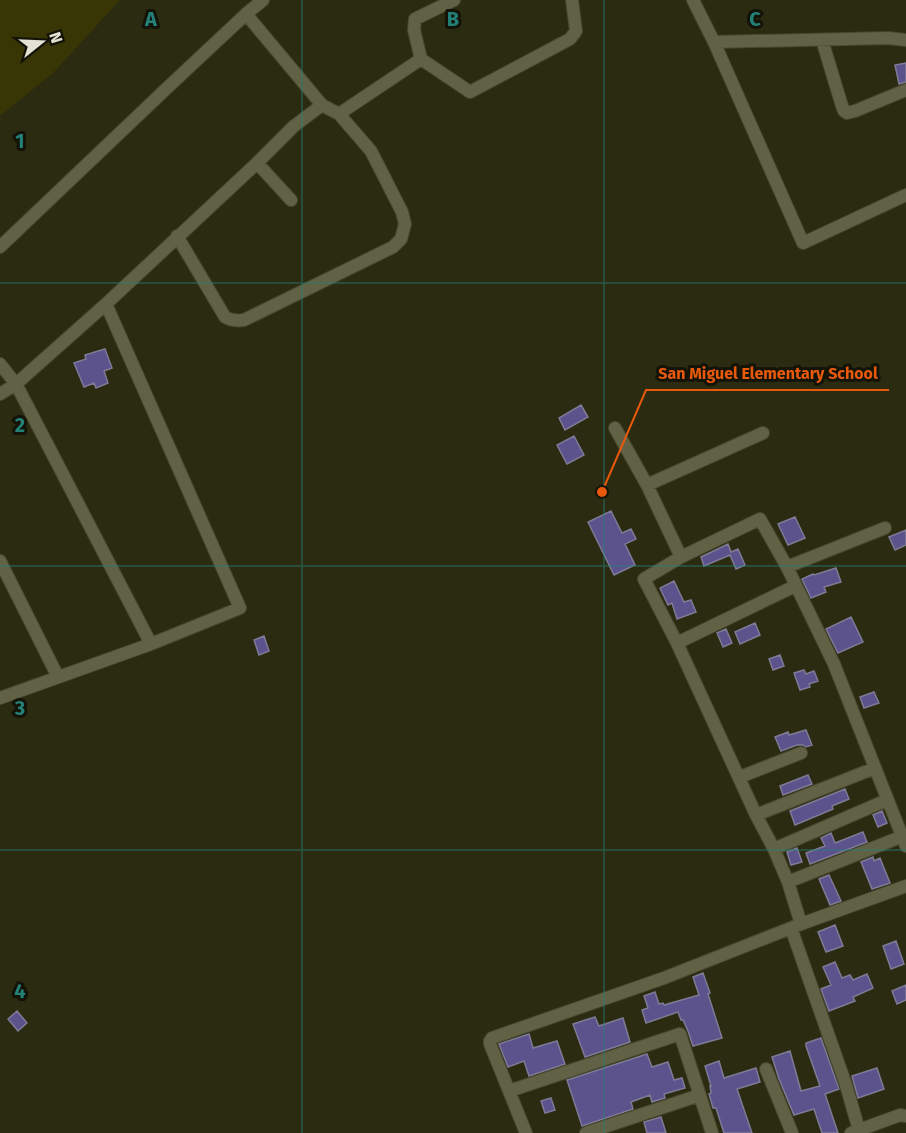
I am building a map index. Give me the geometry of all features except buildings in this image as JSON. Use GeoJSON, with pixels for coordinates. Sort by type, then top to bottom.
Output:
{"type":"FeatureCollection","features":[{"type":"Feature","properties":{"kind":"street"},"geometry":{"type":"LineString","coordinates":[[0,248],[263,0]]}},
{"type":"Feature","properties":{"kind":"street"},"geometry":{"type":"LineString","coordinates":[[454,0],[415,19],[414,30],[421,59],[470,92],[570,39],[576,31],[572,0]]}},
{"type":"Feature","properties":{"kind":"street"},"geometry":{"type":"LineString","coordinates":[[693,0],[714,42],[803,243],[906,195]]}},
{"type":"Feature","properties":{"kind":"street"},"geometry":{"type":"LineString","coordinates":[[177,236],[225,317],[238,321],[393,247],[401,239],[404,230],[402,212],[371,151],[339,114],[322,105],[246,14]]}},
{"type":"Feature","properties":{"kind":"street"},"geometry":{"type":"LineString","coordinates":[[714,42],[888,38],[906,40]]}},
{"type":"Feature","properties":{"kind":"street"},"geometry":{"type":"LineString","coordinates":[[822,40],[844,111],[848,113],[855,111],[906,90]]}},
{"type":"Feature","properties":{"kind":"street"},"geometry":{"type":"LineString","coordinates":[[339,114],[421,59]]}},
{"type":"Feature","properties":{"kind":"street"},"geometry":{"type":"LineString","coordinates":[[0,394],[16,384],[106,304],[294,126],[322,105]]}},
{"type":"Feature","properties":{"kind":"street"},"geometry":{"type":"LineString","coordinates":[[256,164],[291,200]]}},
{"type":"Feature","properties":{"kind":"street"},"geometry":{"type":"LineString","coordinates":[[0,698],[151,644],[240,608],[106,304]]}},
{"type":"Feature","properties":{"kind":"street"},"geometry":{"type":"LineString","coordinates":[[0,364],[16,384],[151,644]]}},
{"type":"Feature","properties":{"kind":"street"},"geometry":{"type":"LineString","coordinates":[[615,428],[647,485],[681,557]]}},
{"type":"Feature","properties":{"kind":"street"},"geometry":{"type":"LineString","coordinates":[[647,485],[763,433]]}},
{"type":"Feature","properties":{"kind":"street"},"geometry":{"type":"LineString","coordinates":[[788,882],[905,841],[834,664],[787,567],[760,519],[681,557],[644,579],[677,643],[788,882],[796,926],[846,1085],[855,1131],[900,1115],[906,1116]]}},
{"type":"Feature","properties":{"kind":"street"},"geometry":{"type":"LineString","coordinates":[[787,567],[885,528]]}},
{"type":"Feature","properties":{"kind":"street"},"geometry":{"type":"LineString","coordinates":[[0,561],[58,677]]}},
{"type":"Feature","properties":{"kind":"street"},"geometry":{"type":"LineString","coordinates":[[677,643],[795,586]]}},
{"type":"Feature","properties":{"kind":"street"},"geometry":{"type":"LineString","coordinates":[[740,777],[801,753]]}},
{"type":"Feature","properties":{"kind":"street"},"geometry":{"type":"LineString","coordinates":[[756,815],[875,768]]}},
{"type":"Feature","properties":{"kind":"street"},"geometry":{"type":"LineString","coordinates":[[774,849],[887,800]]}},
{"type":"Feature","properties":{"kind":"street"},"geometry":{"type":"LineString","coordinates":[[526,1133],[490,1044],[492,1038],[664,978],[906,886]]}},
{"type":"Feature","properties":{"kind":"street"},"geometry":{"type":"LineString","coordinates":[[509,1091],[678,1034],[681,1036],[712,1133]]}},
{"type":"Feature","properties":{"kind":"street"},"geometry":{"type":"LineString","coordinates":[[766,1069],[792,1133]]}},
{"type":"Feature","properties":{"kind":"street"},"geometry":{"type":"LineString","coordinates":[[586,1133],[700,1095]]}},
{"type":"Feature","properties":{"kind":"shaded area"},"geometry":{"type":"Polygon","coordinates":[[[0,0],[120,0],[53,73],[0,116],[0,0]]]}},
{"type":"Feature","properties":{"kind":"place","name":"San Miguel Elementary School"},"geometry":{"type":"Point","coordinates":[602,492]}}]}
